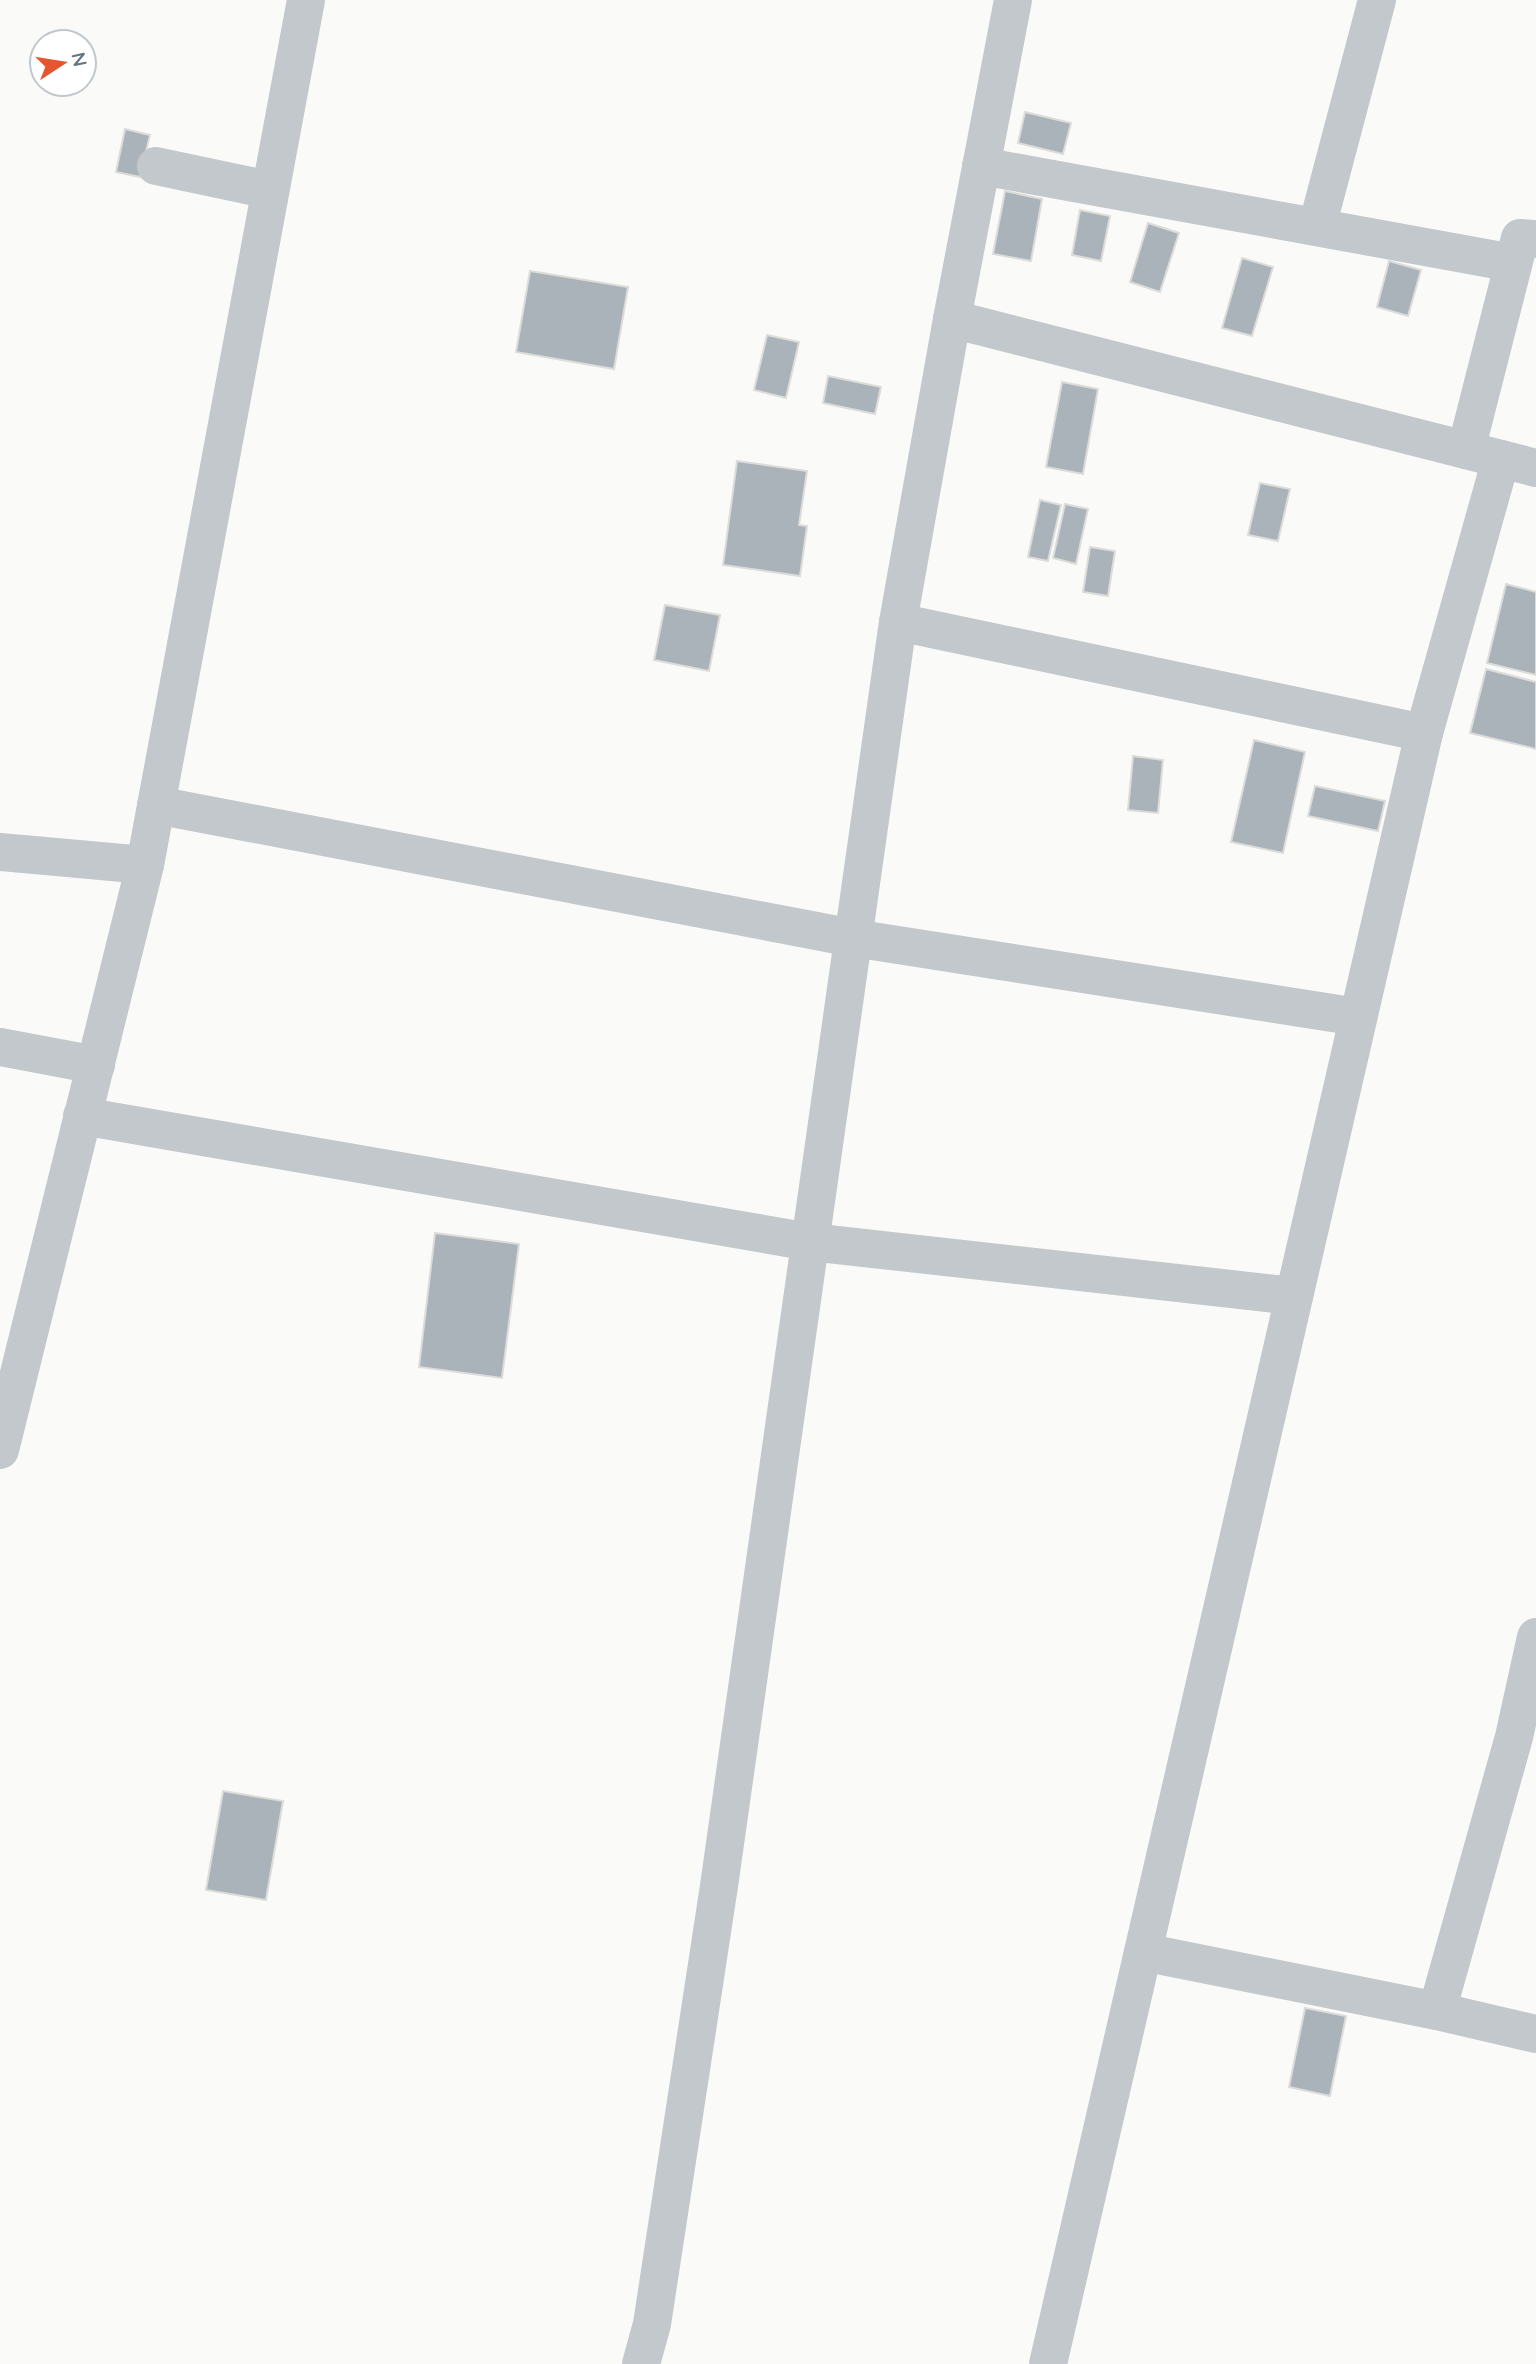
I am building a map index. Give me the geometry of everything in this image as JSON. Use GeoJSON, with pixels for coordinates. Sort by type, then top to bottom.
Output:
{"type":"FeatureCollection","features":[{"type":"Feature","properties":{"kind":"street"},"geometry":{"type":"LineString","coordinates":[[0,1450],[145,865],[306,0]]}},
{"type":"Feature","properties":{"kind":"street"},"geometry":{"type":"LineString","coordinates":[[641,2364],[652,2324],[719,1886],[898,622],[1013,0]]}},
{"type":"Feature","properties":{"kind":"street"},"geometry":{"type":"LineString","coordinates":[[1317,227],[1377,0]]}},
{"type":"Feature","properties":{"kind":"street"},"geometry":{"type":"LineString","coordinates":[[156,166],[270,190]]}},
{"type":"Feature","properties":{"kind":"street"},"geometry":{"type":"LineString","coordinates":[[981,166],[1317,227],[1525,251],[1501,459],[1424,733],[1048,2364]]}},
{"type":"Feature","properties":{"kind":"street"},"geometry":{"type":"LineString","coordinates":[[952,319],[1501,459]]}},
{"type":"Feature","properties":{"kind":"street"},"geometry":{"type":"LineString","coordinates":[[898,622],[1424,733]]}},
{"type":"Feature","properties":{"kind":"street"},"geometry":{"type":"LineString","coordinates":[[156,805],[853,938],[1358,1017]]}},
{"type":"Feature","properties":{"kind":"street"},"geometry":{"type":"LineString","coordinates":[[0,852],[145,865]]}},
{"type":"Feature","properties":{"kind":"street"},"geometry":{"type":"LineString","coordinates":[[0,1047],[96,1065]]}},
{"type":"Feature","properties":{"kind":"street"},"geometry":{"type":"LineString","coordinates":[[82,1116],[810,1242],[1294,1296]]}},
{"type":"Feature","properties":{"kind":"street"},"geometry":{"type":"LineString","coordinates":[[1437,2011],[1514,1737],[1536,1637]]}},
{"type":"Feature","properties":{"kind":"street"},"geometry":{"type":"LineString","coordinates":[[1143,1952],[1437,2011],[1536,2034]]}},
{"type":"Feature","properties":{"kind":"building"},"geometry":{"type":"Polygon","coordinates":[[[1025,112],[1071,123],[1063,154],[1018,143],[1025,112]]]}},
{"type":"Feature","properties":{"kind":"building"},"geometry":{"type":"Polygon","coordinates":[[[125,129],[150,135],[140,177],[116,172],[125,129]]]}},
{"type":"Feature","properties":{"kind":"building"},"geometry":{"type":"Polygon","coordinates":[[[1005,191],[1042,199],[1031,261],[993,254],[1005,191]]]}},
{"type":"Feature","properties":{"kind":"building"},"geometry":{"type":"Polygon","coordinates":[[[1080,210],[1110,216],[1101,261],[1072,255],[1080,210]]]}},
{"type":"Feature","properties":{"kind":"building"},"geometry":{"type":"Polygon","coordinates":[[[1148,223],[1179,233],[1160,292],[1130,282],[1148,223]]]}},
{"type":"Feature","properties":{"kind":"building"},"geometry":{"type":"Polygon","coordinates":[[[1242,258],[1273,267],[1252,336],[1222,328],[1242,258]]]}},
{"type":"Feature","properties":{"kind":"building"},"geometry":{"type":"Polygon","coordinates":[[[1389,261],[1421,270],[1408,316],[1377,307],[1389,261]]]}},
{"type":"Feature","properties":{"kind":"building"},"geometry":{"type":"Polygon","coordinates":[[[530,271],[628,287],[614,369],[516,352],[530,271]]]}},
{"type":"Feature","properties":{"kind":"building"},"geometry":{"type":"Polygon","coordinates":[[[767,335],[799,342],[786,398],[754,390],[767,335]]]}},
{"type":"Feature","properties":{"kind":"building"},"geometry":{"type":"Polygon","coordinates":[[[828,376],[881,387],[875,414],[823,403],[828,376]]]}},
{"type":"Feature","properties":{"kind":"building"},"geometry":{"type":"Polygon","coordinates":[[[1062,382],[1098,389],[1083,474],[1046,467],[1062,382]]]}},
{"type":"Feature","properties":{"kind":"building"},"geometry":{"type":"Polygon","coordinates":[[[737,461],[807,471],[799,525],[807,526],[800,576],[723,565],[737,461]]]}},
{"type":"Feature","properties":{"kind":"building"},"geometry":{"type":"Polygon","coordinates":[[[1260,483],[1290,489],[1278,541],[1248,535],[1260,483]]]}},
{"type":"Feature","properties":{"kind":"building"},"geometry":{"type":"Polygon","coordinates":[[[1040,500],[1061,505],[1048,561],[1028,557],[1040,500]]]}},
{"type":"Feature","properties":{"kind":"building"},"geometry":{"type":"Polygon","coordinates":[[[1065,504],[1088,509],[1076,564],[1053,558],[1065,504]]]}},
{"type":"Feature","properties":{"kind":"building"},"geometry":{"type":"Polygon","coordinates":[[[1090,547],[1115,551],[1108,596],[1083,592],[1090,547]]]}},
{"type":"Feature","properties":{"kind":"building"},"geometry":{"type":"Polygon","coordinates":[[[1506,584],[1536,592],[1536,675],[1487,663],[1506,584]]]}},
{"type":"Feature","properties":{"kind":"building"},"geometry":{"type":"Polygon","coordinates":[[[665,605],[720,615],[709,671],[654,660],[665,605]]]}},
{"type":"Feature","properties":{"kind":"building"},"geometry":{"type":"Polygon","coordinates":[[[1486,669],[1536,682],[1536,749],[1470,733],[1486,669]]]}},
{"type":"Feature","properties":{"kind":"building"},"geometry":{"type":"Polygon","coordinates":[[[1254,740],[1305,752],[1283,853],[1231,842],[1254,740]]]}},
{"type":"Feature","properties":{"kind":"building"},"geometry":{"type":"Polygon","coordinates":[[[1133,756],[1163,760],[1158,813],[1128,810],[1133,756]]]}},
{"type":"Feature","properties":{"kind":"building"},"geometry":{"type":"Polygon","coordinates":[[[1315,786],[1385,801],[1378,831],[1308,816],[1315,786]]]}},
{"type":"Feature","properties":{"kind":"building"},"geometry":{"type":"Polygon","coordinates":[[[435,1233],[519,1244],[502,1378],[419,1367],[435,1233]]]}},
{"type":"Feature","properties":{"kind":"building"},"geometry":{"type":"Polygon","coordinates":[[[223,1791],[283,1801],[266,1900],[206,1890],[223,1791]]]}},
{"type":"Feature","properties":{"kind":"building"},"geometry":{"type":"Polygon","coordinates":[[[1305,2008],[1346,2016],[1330,2096],[1289,2087],[1305,2008]]]}}]}
